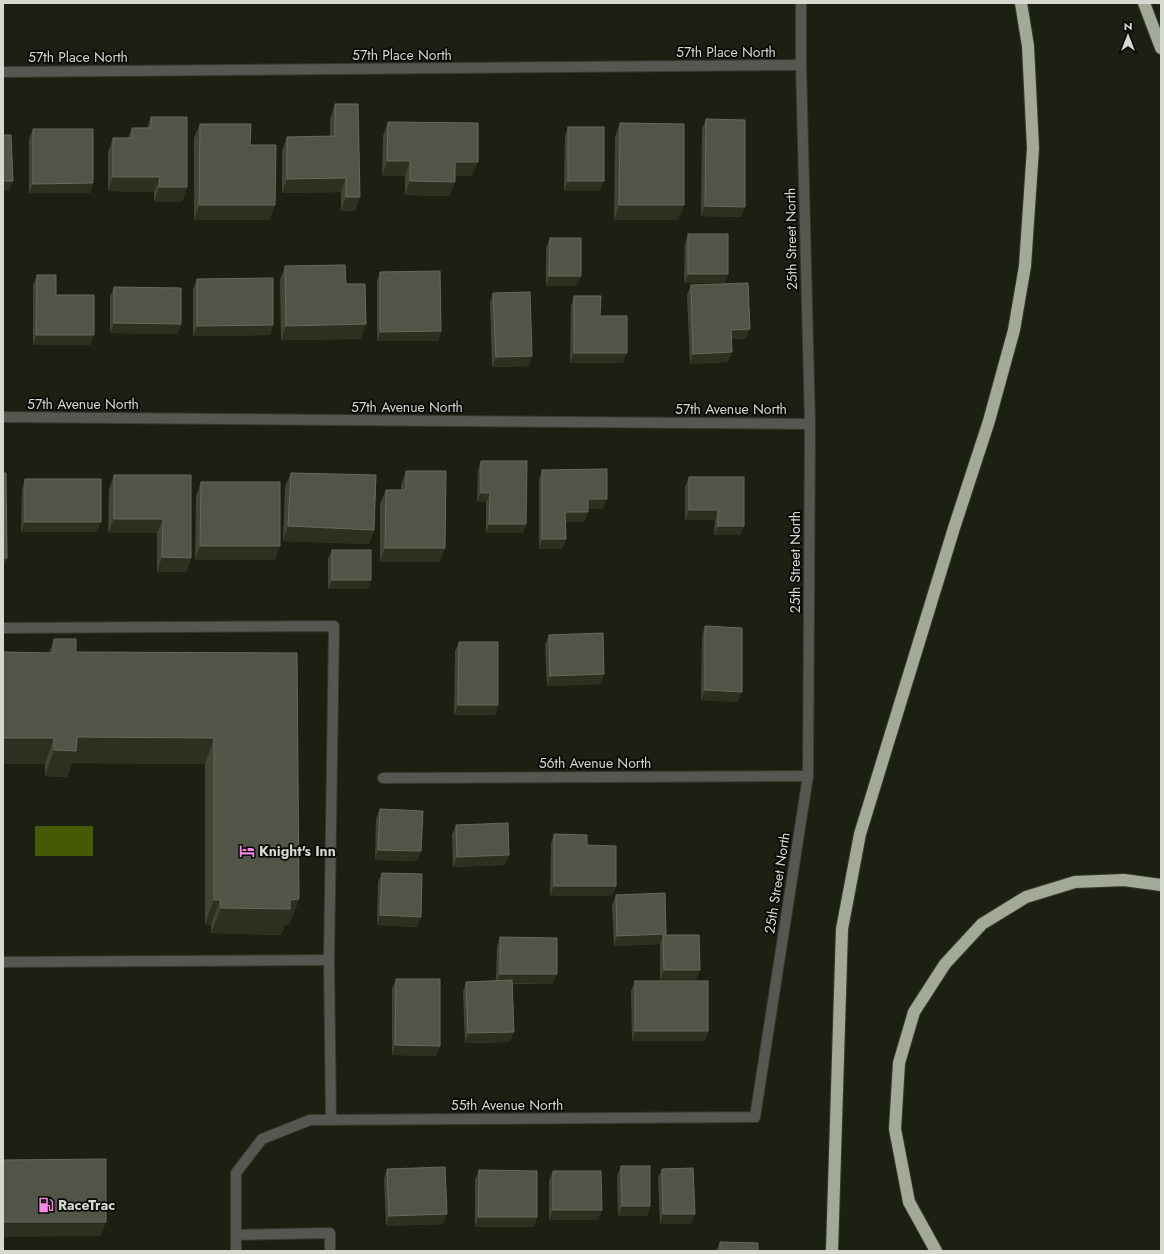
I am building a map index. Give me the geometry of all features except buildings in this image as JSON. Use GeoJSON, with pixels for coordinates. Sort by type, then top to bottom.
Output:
{"type":"FeatureCollection","features":[{"type":"Feature","properties":{"kind":"highway"},"geometry":{"type":"LineString","coordinates":[[832,1251],[842,929],[860,834],[952,535],[990,421],[1014,330],[1025,266],[1033,148],[1028,46],[1021,3]]}},
{"type":"Feature","properties":{"kind":"highway"},"geometry":{"type":"LineString","coordinates":[[1144,3],[1161,48]]}},
{"type":"Feature","properties":{"kind":"highway"},"geometry":{"type":"LineString","coordinates":[[936,1251],[909,1202],[895,1130],[899,1063],[914,1012],[945,964],[982,924],[1026,897],[1075,882],[1124,880],[1161,885]]}},
{"type":"Feature","properties":{"kind":"street","name":"25th Street North"},"geometry":{"type":"LineString","coordinates":[[755,1117],[808,776],[810,424],[801,65],[801,3]]}},
{"type":"Feature","properties":{"kind":"street","name":"57th Place North"},"geometry":{"type":"LineString","coordinates":[[3,72],[801,65]]}},
{"type":"Feature","properties":{"kind":"street","name":"57th Avenue North"},"geometry":{"type":"LineString","coordinates":[[3,417],[810,424]]}},
{"type":"Feature","properties":{"kind":"street"},"geometry":{"type":"LineString","coordinates":[[3,628],[334,626],[329,960],[331,1120]]}},
{"type":"Feature","properties":{"kind":"street","name":"56th Avenue North"},"geometry":{"type":"LineString","coordinates":[[382,778],[808,776]]}},
{"type":"Feature","properties":{"kind":"street"},"geometry":{"type":"LineString","coordinates":[[3,962],[329,960]]}},
{"type":"Feature","properties":{"kind":"street","name":"55th Avenue North"},"geometry":{"type":"LineString","coordinates":[[236,1235],[236,1172],[262,1139],[310,1120],[755,1117]]}},
{"type":"Feature","properties":{"kind":"street"},"geometry":{"type":"LineString","coordinates":[[236,1251],[236,1235],[330,1233],[330,1251]]}},
{"type":"Feature","properties":{"kind":"shaded area"},"geometry":{"type":"Polygon","coordinates":[[[35,826],[93,826],[93,856],[35,856],[35,826]]]}},
{"type":"Feature","properties":{"kind":"place","name":"Knight's Inn"},"geometry":{"type":"Point","coordinates":[247,851]}},
{"type":"Feature","properties":{"kind":"place","name":"RaceTrac"},"geometry":{"type":"Point","coordinates":[46,1205]}}]}
